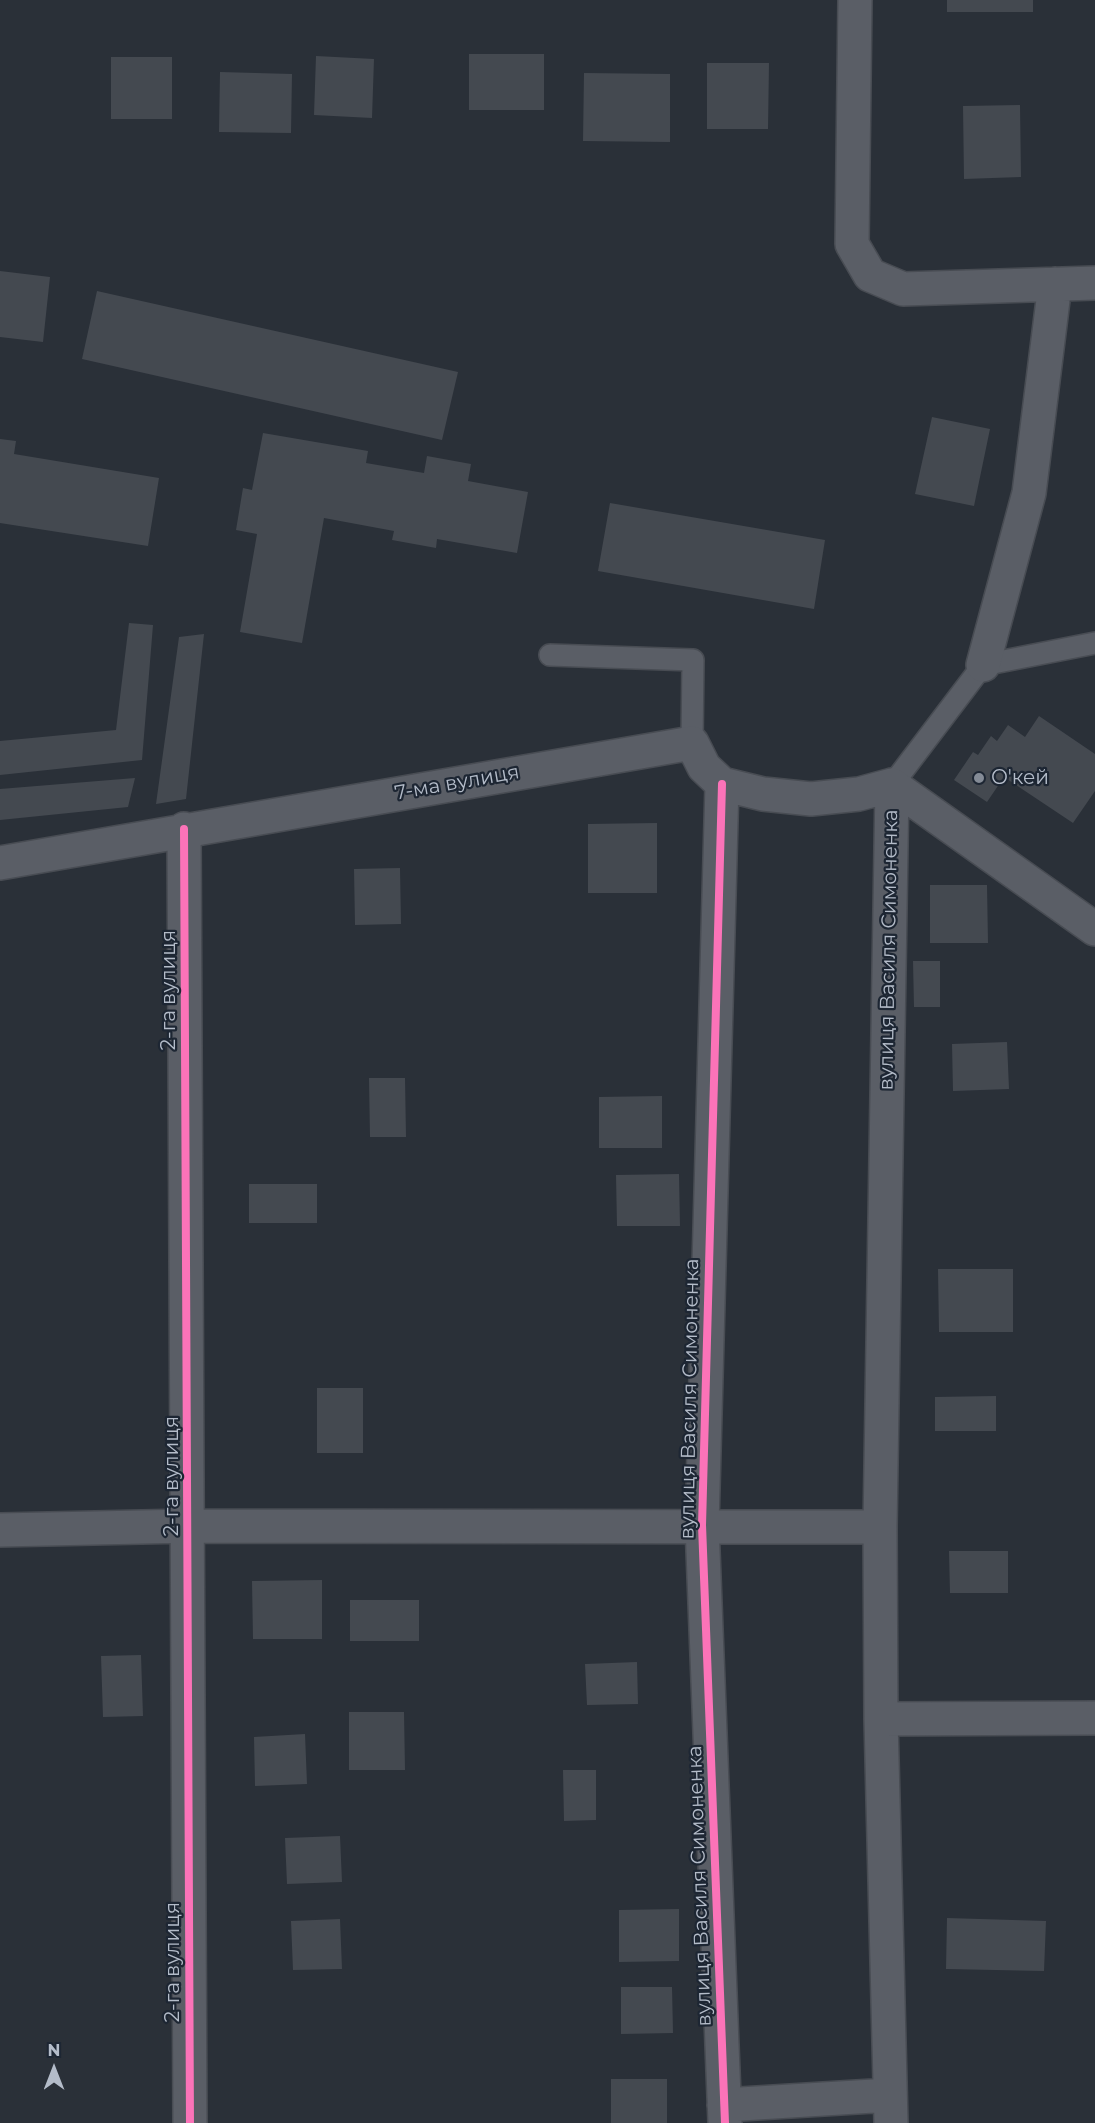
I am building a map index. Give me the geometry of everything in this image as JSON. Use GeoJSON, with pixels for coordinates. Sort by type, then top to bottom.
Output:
{"type":"FeatureCollection","features":[{"type":"Feature","properties":{"kind":"street"},"geometry":{"type":"LineString","coordinates":[[855,0],[852,244],[870,275],[903,289],[1095,282]]}},
{"type":"Feature","properties":{"kind":"street"},"geometry":{"type":"LineString","coordinates":[[983,665],[1029,493],[1055,284]]}},
{"type":"Feature","properties":{"kind":"street"},"geometry":{"type":"LineString","coordinates":[[692,743],[704,767],[722,784],[763,794],[811,799],[859,794],[892,785],[1095,929]]}},
{"type":"Feature","properties":{"kind":"street","name":"7-ма вулиця"},"geometry":{"type":"LineString","coordinates":[[0,863],[184,829],[692,743]]}},
{"type":"Feature","properties":{"kind":"street","name":"вулиця Василя Симоненка"},"geometry":{"type":"LineString","coordinates":[[722,784],[702,1525],[724,2114]]}},
{"type":"Feature","properties":{"kind":"street","name":"вулиця Василя Симоненка"},"geometry":{"type":"LineString","coordinates":[[890,2109],[881,1719],[880,1527],[892,785]]}},
{"type":"Feature","properties":{"kind":"street","name":"2-га вулиця"},"geometry":{"type":"LineString","coordinates":[[184,829],[190,2123]]}},
{"type":"Feature","properties":{"kind":"street"},"geometry":{"type":"LineString","coordinates":[[0,1530],[189,1526],[880,1527]]}},
{"type":"Feature","properties":{"kind":"street"},"geometry":{"type":"LineString","coordinates":[[881,1719],[1095,1718]]}},
{"type":"Feature","properties":{"kind":"street"},"geometry":{"type":"LineString","coordinates":[[724,2114],[890,2109]]}},
{"type":"Feature","properties":{"kind":"lane"},"geometry":{"type":"LineString","coordinates":[[892,785],[983,665],[1095,643]]}},
{"type":"Feature","properties":{"kind":"lane"},"geometry":{"type":"LineString","coordinates":[[550,655],[693,660],[692,743]]}},
{"type":"Feature","properties":{"kind":"building"},"geometry":{"type":"Polygon","coordinates":[[[947,0],[1033,0],[1033,12],[947,12],[947,0]]]}},
{"type":"Feature","properties":{"kind":"building"},"geometry":{"type":"Polygon","coordinates":[[[469,54],[544,54],[544,110],[469,110],[469,54]]]}},
{"type":"Feature","properties":{"kind":"building"},"geometry":{"type":"Polygon","coordinates":[[[316,56],[374,59],[372,118],[314,115],[316,56]]]}},
{"type":"Feature","properties":{"kind":"building"},"geometry":{"type":"Polygon","coordinates":[[[111,57],[172,57],[172,119],[111,119],[111,57]]]}},
{"type":"Feature","properties":{"kind":"building"},"geometry":{"type":"Polygon","coordinates":[[[707,63],[769,63],[768,129],[707,129],[707,63]]]}},
{"type":"Feature","properties":{"kind":"building"},"geometry":{"type":"Polygon","coordinates":[[[220,72],[292,74],[291,133],[219,132],[220,72]]]}},
{"type":"Feature","properties":{"kind":"building"},"geometry":{"type":"Polygon","coordinates":[[[584,73],[670,74],[670,142],[583,141],[584,73]]]}},
{"type":"Feature","properties":{"kind":"building"},"geometry":{"type":"Polygon","coordinates":[[[1020,105],[1021,177],[964,179],[963,106],[1020,105]]]}},
{"type":"Feature","properties":{"kind":"building"},"geometry":{"type":"Polygon","coordinates":[[[0,271],[50,277],[43,342],[0,337],[0,271]]]}},
{"type":"Feature","properties":{"kind":"building"},"geometry":{"type":"Polygon","coordinates":[[[97,291],[458,372],[442,440],[82,359],[97,291]]]}},
{"type":"Feature","properties":{"kind":"building"},"geometry":{"type":"Polygon","coordinates":[[[932,417],[990,429],[974,506],[915,494],[932,417]]]}},
{"type":"Feature","properties":{"kind":"building"},"geometry":{"type":"Polygon","coordinates":[[[263,433],[368,451],[366,463],[424,473],[427,456],[471,464],[468,481],[528,492],[517,553],[437,539],[436,548],[392,540],[394,531],[324,518],[302,643],[240,632],[257,534],[236,530],[243,488],[252,490],[263,433]]]}},
{"type":"Feature","properties":{"kind":"building"},"geometry":{"type":"Polygon","coordinates":[[[0,439],[16,441],[14,454],[159,478],[148,546],[0,523],[0,439]]]}},
{"type":"Feature","properties":{"kind":"building"},"geometry":{"type":"Polygon","coordinates":[[[610,503],[825,540],[814,609],[598,571],[610,503]]]}},
{"type":"Feature","properties":{"kind":"building"},"geometry":{"type":"Polygon","coordinates":[[[129,623],[153,625],[142,760],[0,775],[0,741],[116,730],[129,623]]]}},
{"type":"Feature","properties":{"kind":"building"},"geometry":{"type":"Polygon","coordinates":[[[204,634],[186,799],[156,804],[179,637],[204,634]]]}},
{"type":"Feature","properties":{"kind":"building"},"geometry":{"type":"Polygon","coordinates":[[[1039,716],[1095,754],[1095,791],[1073,823],[1004,777],[987,802],[954,780],[973,752],[978,755],[991,736],[997,741],[1008,725],[1025,737],[1039,716]]]}},
{"type":"Feature","properties":{"kind":"building"},"geometry":{"type":"Polygon","coordinates":[[[135,778],[128,807],[0,820],[0,789],[135,778]]]}},
{"type":"Feature","properties":{"kind":"building"},"geometry":{"type":"Polygon","coordinates":[[[657,823],[657,893],[588,893],[588,824],[657,823]]]}},
{"type":"Feature","properties":{"kind":"building"},"geometry":{"type":"Polygon","coordinates":[[[400,868],[401,924],[355,925],[354,869],[400,868]]]}},
{"type":"Feature","properties":{"kind":"building"},"geometry":{"type":"Polygon","coordinates":[[[930,885],[987,885],[988,943],[930,943],[930,885]]]}},
{"type":"Feature","properties":{"kind":"building"},"geometry":{"type":"Polygon","coordinates":[[[913,961],[940,961],[940,1007],[914,1007],[913,961]]]}},
{"type":"Feature","properties":{"kind":"building"},"geometry":{"type":"Polygon","coordinates":[[[1007,1042],[1009,1089],[953,1091],[952,1044],[1007,1042]]]}},
{"type":"Feature","properties":{"kind":"building"},"geometry":{"type":"Polygon","coordinates":[[[369,1078],[405,1078],[406,1137],[370,1137],[369,1078]]]}},
{"type":"Feature","properties":{"kind":"building"},"geometry":{"type":"Polygon","coordinates":[[[662,1096],[662,1148],[599,1148],[599,1097],[662,1096]]]}},
{"type":"Feature","properties":{"kind":"building"},"geometry":{"type":"Polygon","coordinates":[[[679,1174],[680,1226],[617,1226],[616,1175],[679,1174]]]}},
{"type":"Feature","properties":{"kind":"building"},"geometry":{"type":"Polygon","coordinates":[[[249,1184],[317,1184],[317,1223],[249,1223],[249,1184]]]}},
{"type":"Feature","properties":{"kind":"building"},"geometry":{"type":"Polygon","coordinates":[[[938,1269],[1013,1269],[1013,1332],[939,1332],[938,1269]]]}},
{"type":"Feature","properties":{"kind":"building"},"geometry":{"type":"Polygon","coordinates":[[[317,1388],[363,1388],[363,1453],[317,1453],[317,1388]]]}},
{"type":"Feature","properties":{"kind":"building"},"geometry":{"type":"Polygon","coordinates":[[[996,1396],[996,1431],[935,1431],[935,1397],[996,1396]]]}},
{"type":"Feature","properties":{"kind":"building"},"geometry":{"type":"Polygon","coordinates":[[[949,1551],[1008,1551],[1008,1593],[950,1593],[949,1551]]]}},
{"type":"Feature","properties":{"kind":"building"},"geometry":{"type":"Polygon","coordinates":[[[322,1580],[322,1639],[253,1639],[252,1581],[322,1580]]]}},
{"type":"Feature","properties":{"kind":"building"},"geometry":{"type":"Polygon","coordinates":[[[350,1600],[419,1600],[419,1641],[350,1641],[350,1600]]]}},
{"type":"Feature","properties":{"kind":"building"},"geometry":{"type":"Polygon","coordinates":[[[141,1655],[143,1716],[103,1717],[101,1656],[141,1655]]]}},
{"type":"Feature","properties":{"kind":"building"},"geometry":{"type":"Polygon","coordinates":[[[637,1662],[638,1704],[587,1705],[585,1664],[637,1662]]]}},
{"type":"Feature","properties":{"kind":"building"},"geometry":{"type":"Polygon","coordinates":[[[349,1712],[404,1712],[405,1770],[349,1770],[349,1712]]]}},
{"type":"Feature","properties":{"kind":"building"},"geometry":{"type":"Polygon","coordinates":[[[305,1734],[307,1784],[255,1786],[254,1737],[305,1734]]]}},
{"type":"Feature","properties":{"kind":"building"},"geometry":{"type":"Polygon","coordinates":[[[563,1770],[596,1770],[596,1820],[564,1821],[563,1770]]]}},
{"type":"Feature","properties":{"kind":"building"},"geometry":{"type":"Polygon","coordinates":[[[340,1836],[342,1882],[287,1884],[285,1838],[340,1836]]]}},
{"type":"Feature","properties":{"kind":"building"},"geometry":{"type":"Polygon","coordinates":[[[679,1909],[679,1961],[619,1962],[619,1910],[679,1909]]]}},
{"type":"Feature","properties":{"kind":"building"},"geometry":{"type":"Polygon","coordinates":[[[947,1918],[1046,1921],[1044,1971],[946,1969],[947,1918]]]}},
{"type":"Feature","properties":{"kind":"building"},"geometry":{"type":"Polygon","coordinates":[[[340,1919],[342,1969],[293,1970],[291,1921],[340,1919]]]}},
{"type":"Feature","properties":{"kind":"building"},"geometry":{"type":"Polygon","coordinates":[[[621,1987],[672,1987],[673,2033],[621,2034],[621,1987]]]}},
{"type":"Feature","properties":{"kind":"building"},"geometry":{"type":"Polygon","coordinates":[[[611,2079],[667,2079],[667,2123],[611,2123],[611,2079]]]}},
{"type":"Feature","properties":{"kind":"cycle path"},"geometry":{"type":"LineString","coordinates":[[722,784],[702,1525],[725,2123]]}},
{"type":"Feature","properties":{"kind":"cycle path"},"geometry":{"type":"LineString","coordinates":[[184,829],[190,2123]]}},
{"type":"Feature","properties":{"kind":"place","name":"О'кей"},"geometry":{"type":"Point","coordinates":[979,778]}}]}
